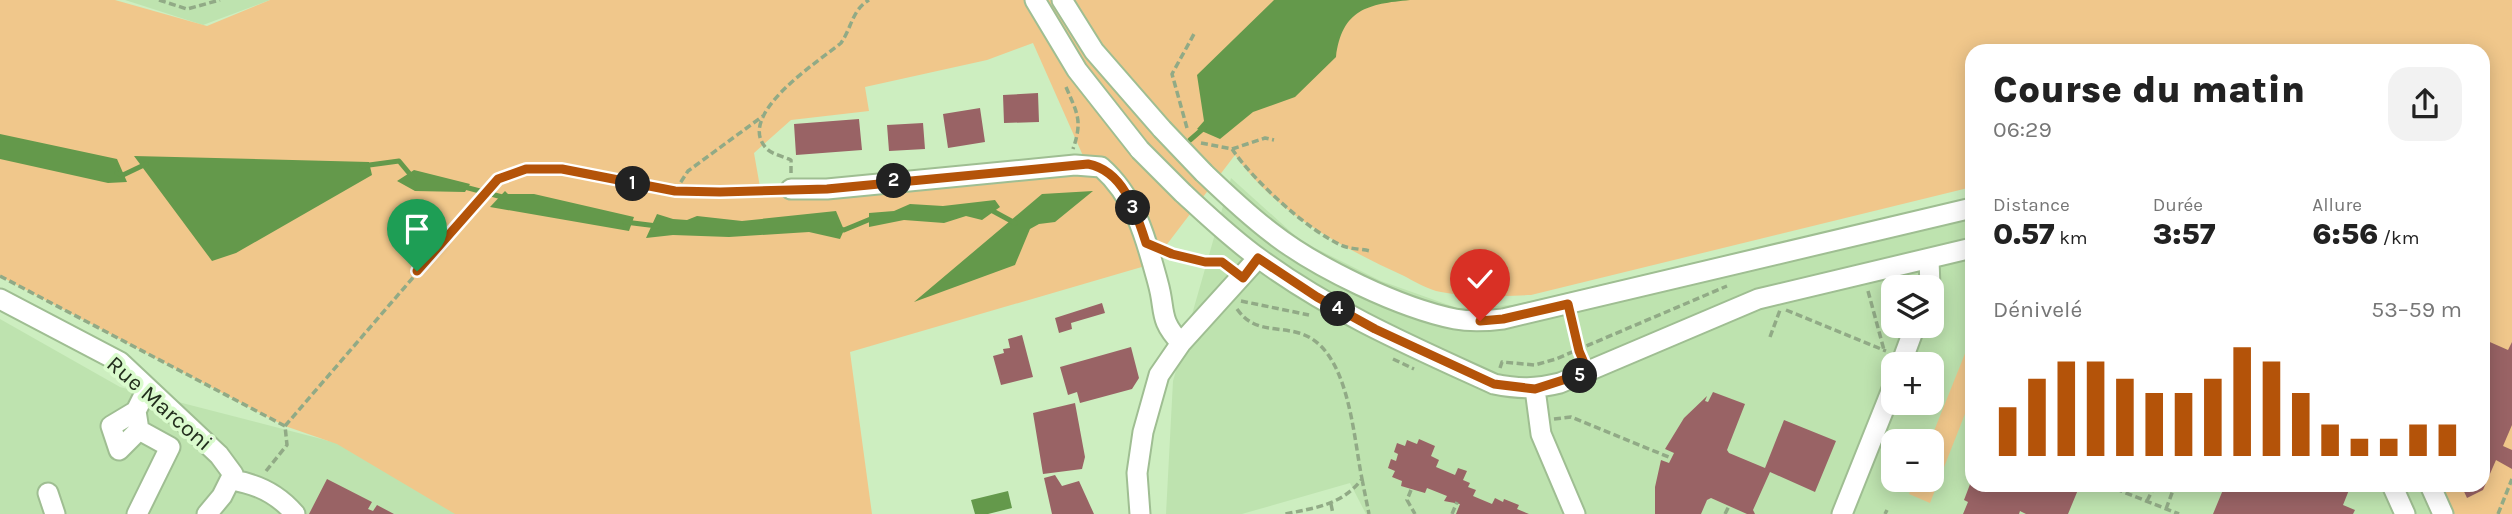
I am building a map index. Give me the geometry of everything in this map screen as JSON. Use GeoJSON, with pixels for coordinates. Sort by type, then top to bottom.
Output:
{"type":"FeatureCollection","features":[{"type":"Feature","properties":{"kind":"street"},"geometry":{"type":"LineString","coordinates":[[1035,0],[1077,70],[1139,150],[1183,193],[1258,258],[1317,297],[1375,329],[1494,384],[1535,389],[1588,372],[1758,299],[1780,301],[1863,274],[1965,250]]}},
{"type":"Feature","properties":{"kind":"street"},"geometry":{"type":"LineString","coordinates":[[1062,0],[1094,51],[1162,129],[1237,204],[1314,261],[1405,303],[1455,319],[1503,319],[1965,210]]}},
{"type":"Feature","properties":{"kind":"street"},"geometry":{"type":"LineString","coordinates":[[791,190],[827,189],[1075,165],[1101,167],[1124,190],[1146,243],[1159,286],[1162,317],[1181,343]]}},
{"type":"Feature","properties":{"kind":"street"},"geometry":{"type":"LineString","coordinates":[[1140,514],[1137,473],[1143,432],[1159,375],[1181,343],[1225,298],[1258,258]]}},
{"type":"Feature","properties":{"kind":"street"},"geometry":{"type":"LineString","coordinates":[[1929,259],[1930,275]]}},
{"type":"Feature","properties":{"kind":"street","name":"Rue Marconi"},"geometry":{"type":"LineString","coordinates":[[0,299],[120,362],[219,454],[233,474],[230,480]]}},
{"type":"Feature","properties":{"kind":"street"},"geometry":{"type":"LineString","coordinates":[[137,514],[170,447],[137,420],[147,389]]}},
{"type":"Feature","properties":{"kind":"street"},"geometry":{"type":"LineString","coordinates":[[1535,389],[1541,434],[1575,514]]}},
{"type":"Feature","properties":{"kind":"street"},"geometry":{"type":"LineString","coordinates":[[1842,514],[1882,415]]}},
{"type":"Feature","properties":{"kind":"street"},"geometry":{"type":"LineString","coordinates":[[207,514],[222,496],[230,480],[251,483],[285,503],[295,514]]}},
{"type":"Feature","properties":{"kind":"street"},"geometry":{"type":"LineString","coordinates":[[2395,492],[2405,514]]}},
{"type":"Feature","properties":{"kind":"street"},"geometry":{"type":"LineString","coordinates":[[2433,492],[2443,514]]}},
{"type":"Feature","properties":{"kind":"street"},"geometry":{"type":"LineString","coordinates":[[48,493],[55,514]]}},
{"type":"Feature","properties":{"kind":"path"},"geometry":{"type":"LineString","coordinates":[[159,0],[187,9],[220,0]]}},
{"type":"Feature","properties":{"kind":"path"},"geometry":{"type":"LineString","coordinates":[[0,276],[285,426],[498,179],[526,169],[562,169],[675,191],[791,190],[791,160],[768,150],[764,145],[760,130],[763,116],[780,91],[841,43],[849,32],[856,10],[869,0]]}},
{"type":"Feature","properties":{"kind":"path"},"geometry":{"type":"LineString","coordinates":[[1188,131],[1184,110],[1173,86],[1172,74],[1194,34]]}},
{"type":"Feature","properties":{"kind":"path"},"geometry":{"type":"LineString","coordinates":[[1065,85],[1080,119],[1080,129],[1073,151],[1075,165]]}},
{"type":"Feature","properties":{"kind":"path"},"geometry":{"type":"LineString","coordinates":[[675,191],[688,171],[763,116]]}},
{"type":"Feature","properties":{"kind":"path"},"geometry":{"type":"LineString","coordinates":[[1195,142],[1232,149],[1265,138],[1274,140]]}},
{"type":"Feature","properties":{"kind":"path"},"geometry":{"type":"LineString","coordinates":[[1232,149],[1245,169],[1310,224],[1343,246],[1370,251]]}},
{"type":"Feature","properties":{"kind":"path"},"geometry":{"type":"LineString","coordinates":[[1146,243],[1172,254],[1205,262],[1222,262],[1243,278]]}},
{"type":"Feature","properties":{"kind":"path"},"geometry":{"type":"LineString","coordinates":[[1863,274],[1884,350]]}},
{"type":"Feature","properties":{"kind":"path"},"geometry":{"type":"LineString","coordinates":[[1225,298],[1308,314],[1319,320]]}},
{"type":"Feature","properties":{"kind":"path"},"geometry":{"type":"LineString","coordinates":[[1225,298],[1244,319],[1256,326],[1298,332],[1314,339],[1328,351],[1339,371],[1369,514]]}},
{"type":"Feature","properties":{"kind":"path"},"geometry":{"type":"LineString","coordinates":[[1770,337],[1780,301],[1887,352]]}},
{"type":"Feature","properties":{"kind":"path"},"geometry":{"type":"LineString","coordinates":[[1568,304],[1579,351],[1588,372]]}},
{"type":"Feature","properties":{"kind":"path"},"geometry":{"type":"LineString","coordinates":[[1388,357],[1424,374]]}},
{"type":"Feature","properties":{"kind":"path"},"geometry":{"type":"LineString","coordinates":[[1538,421],[1571,417],[1671,458]]}},
{"type":"Feature","properties":{"kind":"path"},"geometry":{"type":"LineString","coordinates":[[1285,514],[1342,499],[1362,479]]}},
{"type":"Feature","properties":{"kind":"path"},"geometry":{"type":"LineString","coordinates":[[2498,514],[2512,480]]}},
{"type":"Feature","properties":{"kind":"path"},"geometry":{"type":"LineString","coordinates":[[1411,490],[1407,500],[1415,514]]}},
{"type":"Feature","properties":{"kind":"path"},"geometry":{"type":"LineString","coordinates":[[2124,492],[2179,514]]}},
{"type":"Feature","properties":{"kind":"path"},"geometry":{"type":"LineString","coordinates":[[2147,501],[2152,492]]}},
{"type":"Feature","properties":{"kind":"path"},"geometry":{"type":"LineString","coordinates":[[2166,509],[2172,492]]}},
{"type":"Feature","properties":{"kind":"path"},"geometry":{"type":"LineString","coordinates":[[1452,514],[1457,502]]}},
{"type":"Feature","properties":{"kind":"path"},"geometry":{"type":"LineString","coordinates":[[1331,503],[1333,514]]}},
{"type":"Feature","properties":{"kind":"path"},"geometry":{"type":"LineString","coordinates":[[1726,514],[1729,506]]}},
{"type":"Feature","properties":{"kind":"shaded area"},"geometry":{"type":"Polygon","coordinates":[[[0,0],[115,0],[207,26],[270,0],[2512,0],[2512,514],[2452,514],[2443,492],[2490,492],[2490,44],[1965,44],[1965,189],[1531,295],[1464,295],[1436,291],[1421,285],[1310,226],[1269,193],[1235,155],[1152,264],[850,352],[872,514],[455,514],[337,444],[285,426],[0,276],[0,0]],[[1033,43],[987,60],[865,87],[869,111],[791,120],[754,153],[760,187],[828,185],[1084,158],[1033,43]]]}},
{"type":"Feature","properties":{"kind":"shaded area"},"geometry":{"type":"Polygon","coordinates":[[[125,0],[270,0],[203,25],[125,0]]]}},
{"type":"Feature","properties":{"kind":"shaded area"},"geometry":{"type":"Polygon","coordinates":[[[1274,0],[1410,0],[1382,4],[1359,12],[1344,28],[1336,57],[1295,97],[1253,112],[1220,139],[1197,129],[1204,121],[1197,75],[1274,0]]]}},
{"type":"Feature","properties":{"kind":"shaded area"},"geometry":{"type":"Polygon","coordinates":[[[0,134],[117,159],[127,182],[108,183],[0,159],[0,134]]]}},
{"type":"Feature","properties":{"kind":"shaded area"},"geometry":{"type":"Polygon","coordinates":[[[134,156],[369,162],[372,175],[236,253],[212,261],[134,156]]]}},
{"type":"Feature","properties":{"kind":"shaded area"},"geometry":{"type":"Polygon","coordinates":[[[414,170],[470,184],[465,192],[415,191],[397,181],[414,170]]]}},
{"type":"Feature","properties":{"kind":"shaded area"},"geometry":{"type":"Polygon","coordinates":[[[1231,178],[1301,241],[1381,281],[1457,308],[1513,305],[1965,199],[1965,492],[2490,492],[2512,514],[1366,514],[1350,483],[1242,514],[1166,514],[1173,381],[1231,178]]]}},
{"type":"Feature","properties":{"kind":"shaded area"},"geometry":{"type":"Polygon","coordinates":[[[505,191],[508,194],[534,194],[634,217],[629,231],[490,207],[505,191]]]}},
{"type":"Feature","properties":{"kind":"shaded area"},"geometry":{"type":"Polygon","coordinates":[[[1093,191],[1055,222],[1039,224],[1030,229],[1015,265],[914,302],[1042,194],[1093,191]]]}},
{"type":"Feature","properties":{"kind":"shaded area"},"geometry":{"type":"Polygon","coordinates":[[[995,200],[1000,207],[982,220],[966,216],[944,223],[904,220],[869,227],[869,213],[894,211],[910,204],[943,206],[995,200]]]}},
{"type":"Feature","properties":{"kind":"shaded area"},"geometry":{"type":"Polygon","coordinates":[[[836,211],[844,230],[840,239],[809,232],[646,238],[657,214],[673,219],[687,220],[697,216],[742,221],[836,211]]]}},
{"type":"Feature","properties":{"kind":"shaded area"},"geometry":{"type":"Polygon","coordinates":[[[0,319],[120,387],[337,443],[458,514],[0,514],[0,319]]]}},
{"type":"Feature","properties":{"kind":"shaded area"},"geometry":{"type":"Polygon","coordinates":[[[1965,354],[1965,414],[1944,467],[1944,429],[1935,429],[1940,415],[1944,415],[1944,406],[1965,354]]]}},
{"type":"Feature","properties":{"kind":"shaded area"},"geometry":{"type":"Polygon","coordinates":[[[1008,491],[1012,508],[975,514],[971,500],[1008,491]]]}},
{"type":"Feature","properties":{"kind":"shaded area"},"geometry":{"type":"Polygon","coordinates":[[[1910,492],[1934,492],[1930,503],[1909,494],[1910,492]]]}},
{"type":"Feature","properties":{"kind":"building"},"geometry":{"type":"Polygon","coordinates":[[[1038,93],[1039,122],[1004,123],[1003,95],[1038,93]]]}},
{"type":"Feature","properties":{"kind":"building"},"geometry":{"type":"Polygon","coordinates":[[[980,108],[985,142],[948,148],[943,114],[980,108]]]}},
{"type":"Feature","properties":{"kind":"building"},"geometry":{"type":"Polygon","coordinates":[[[859,119],[862,150],[796,155],[794,124],[859,119]]]}},
{"type":"Feature","properties":{"kind":"building"},"geometry":{"type":"Polygon","coordinates":[[[923,123],[925,149],[889,151],[887,125],[923,123]]]}},
{"type":"Feature","properties":{"kind":"building"},"geometry":{"type":"Polygon","coordinates":[[[1102,303],[1105,313],[1071,323],[1072,329],[1059,333],[1055,318],[1102,303]]]}},
{"type":"Feature","properties":{"kind":"building"},"geometry":{"type":"Polygon","coordinates":[[[1022,335],[1033,377],[1001,385],[993,356],[1010,348],[1008,339],[1022,335]]]}},
{"type":"Feature","properties":{"kind":"building"},"geometry":{"type":"Polygon","coordinates":[[[2490,342],[2508,350],[2512,342],[2512,425],[2503,446],[2512,450],[2512,469],[2496,460],[2490,474],[2490,342]]]}},
{"type":"Feature","properties":{"kind":"building"},"geometry":{"type":"Polygon","coordinates":[[[1131,347],[1139,378],[1132,389],[1080,403],[1077,392],[1068,395],[1060,367],[1131,347]]]}},
{"type":"Feature","properties":{"kind":"building"},"geometry":{"type":"Polygon","coordinates":[[[1713,392],[1745,404],[1727,450],[1729,453],[1765,468],[1784,420],[1836,441],[1815,492],[1770,472],[1753,510],[1755,514],[1747,514],[1711,498],[1707,500],[1701,514],[1655,514],[1655,487],[1661,460],[1669,463],[1674,453],[1665,449],[1684,418],[1707,396],[1705,401],[1708,402],[1713,392]]]}},
{"type":"Feature","properties":{"kind":"building"},"geometry":{"type":"Polygon","coordinates":[[[1075,403],[1085,457],[1082,469],[1043,474],[1033,413],[1075,403]]]}},
{"type":"Feature","properties":{"kind":"building"},"geometry":{"type":"Polygon","coordinates":[[[1419,439],[1435,446],[1431,456],[1439,460],[1436,467],[1455,475],[1458,468],[1467,471],[1463,480],[1470,483],[1468,487],[1476,490],[1473,496],[1492,504],[1495,498],[1503,502],[1504,499],[1519,505],[1517,509],[1529,514],[1456,514],[1460,504],[1444,501],[1447,496],[1427,488],[1425,493],[1401,486],[1402,481],[1392,477],[1395,471],[1388,468],[1391,459],[1396,461],[1398,454],[1394,452],[1397,443],[1405,446],[1407,440],[1417,444],[1419,439]]]}},
{"type":"Feature","properties":{"kind":"building"},"geometry":{"type":"Polygon","coordinates":[[[1055,475],[1062,486],[1079,481],[1094,514],[1052,514],[1044,478],[1055,475]]]}},
{"type":"Feature","properties":{"kind":"building"},"geometry":{"type":"Polygon","coordinates":[[[327,479],[372,502],[368,509],[373,511],[377,505],[394,514],[309,514],[327,479]]]}},
{"type":"Feature","properties":{"kind":"building"},"geometry":{"type":"Polygon","coordinates":[[[1967,492],[2077,492],[2068,514],[2026,514],[2020,511],[2019,514],[1963,514],[1968,502],[1964,500],[1967,492]]]}},
{"type":"Feature","properties":{"kind":"building"},"geometry":{"type":"Polygon","coordinates":[[[2222,492],[2348,492],[2343,505],[2355,510],[2353,514],[2213,514],[2222,492]]]}},
{"type":"Feature","properties":{"kind":"building"},"geometry":{"type":"Polygon","coordinates":[[[2464,492],[2479,492],[2467,498],[2464,492]]]}},
{"type":"Feature","properties":{"kind":"waterway"},"geometry":{"type":"LineString","coordinates":[[1190,140],[1205,127]]}},
{"type":"Feature","properties":{"kind":"waterway"},"geometry":{"type":"LineString","coordinates":[[362,166],[399,161],[414,179]]}},
{"type":"Feature","properties":{"kind":"waterway"},"geometry":{"type":"LineString","coordinates":[[117,173],[123,175],[146,164]]}},
{"type":"Feature","properties":{"kind":"waterway"},"geometry":{"type":"LineString","coordinates":[[461,186],[506,198]]}},
{"type":"Feature","properties":{"kind":"waterway"},"geometry":{"type":"LineString","coordinates":[[991,210],[1015,223]]}},
{"type":"Feature","properties":{"kind":"waterway"},"geometry":{"type":"LineString","coordinates":[[840,229],[844,230],[873,218]]}},
{"type":"Feature","properties":{"kind":"waterway"},"geometry":{"type":"LineString","coordinates":[[625,222],[657,226]]}},
{"type":"Feature","properties":{"kind":"route"},"geometry":{"type":"LineString","coordinates":[[417,271],[498,179],[526,169],[562,169],[675,191],[720,192],[827,189],[1088,164],[1101,167],[1124,190],[1138,218],[1146,243],[1172,254],[1205,262],[1222,262],[1243,278],[1258,258],[1317,297],[1375,329],[1494,384],[1535,389],[1588,372],[1579,351],[1568,304],[1503,319],[1480,321]]}}]}
